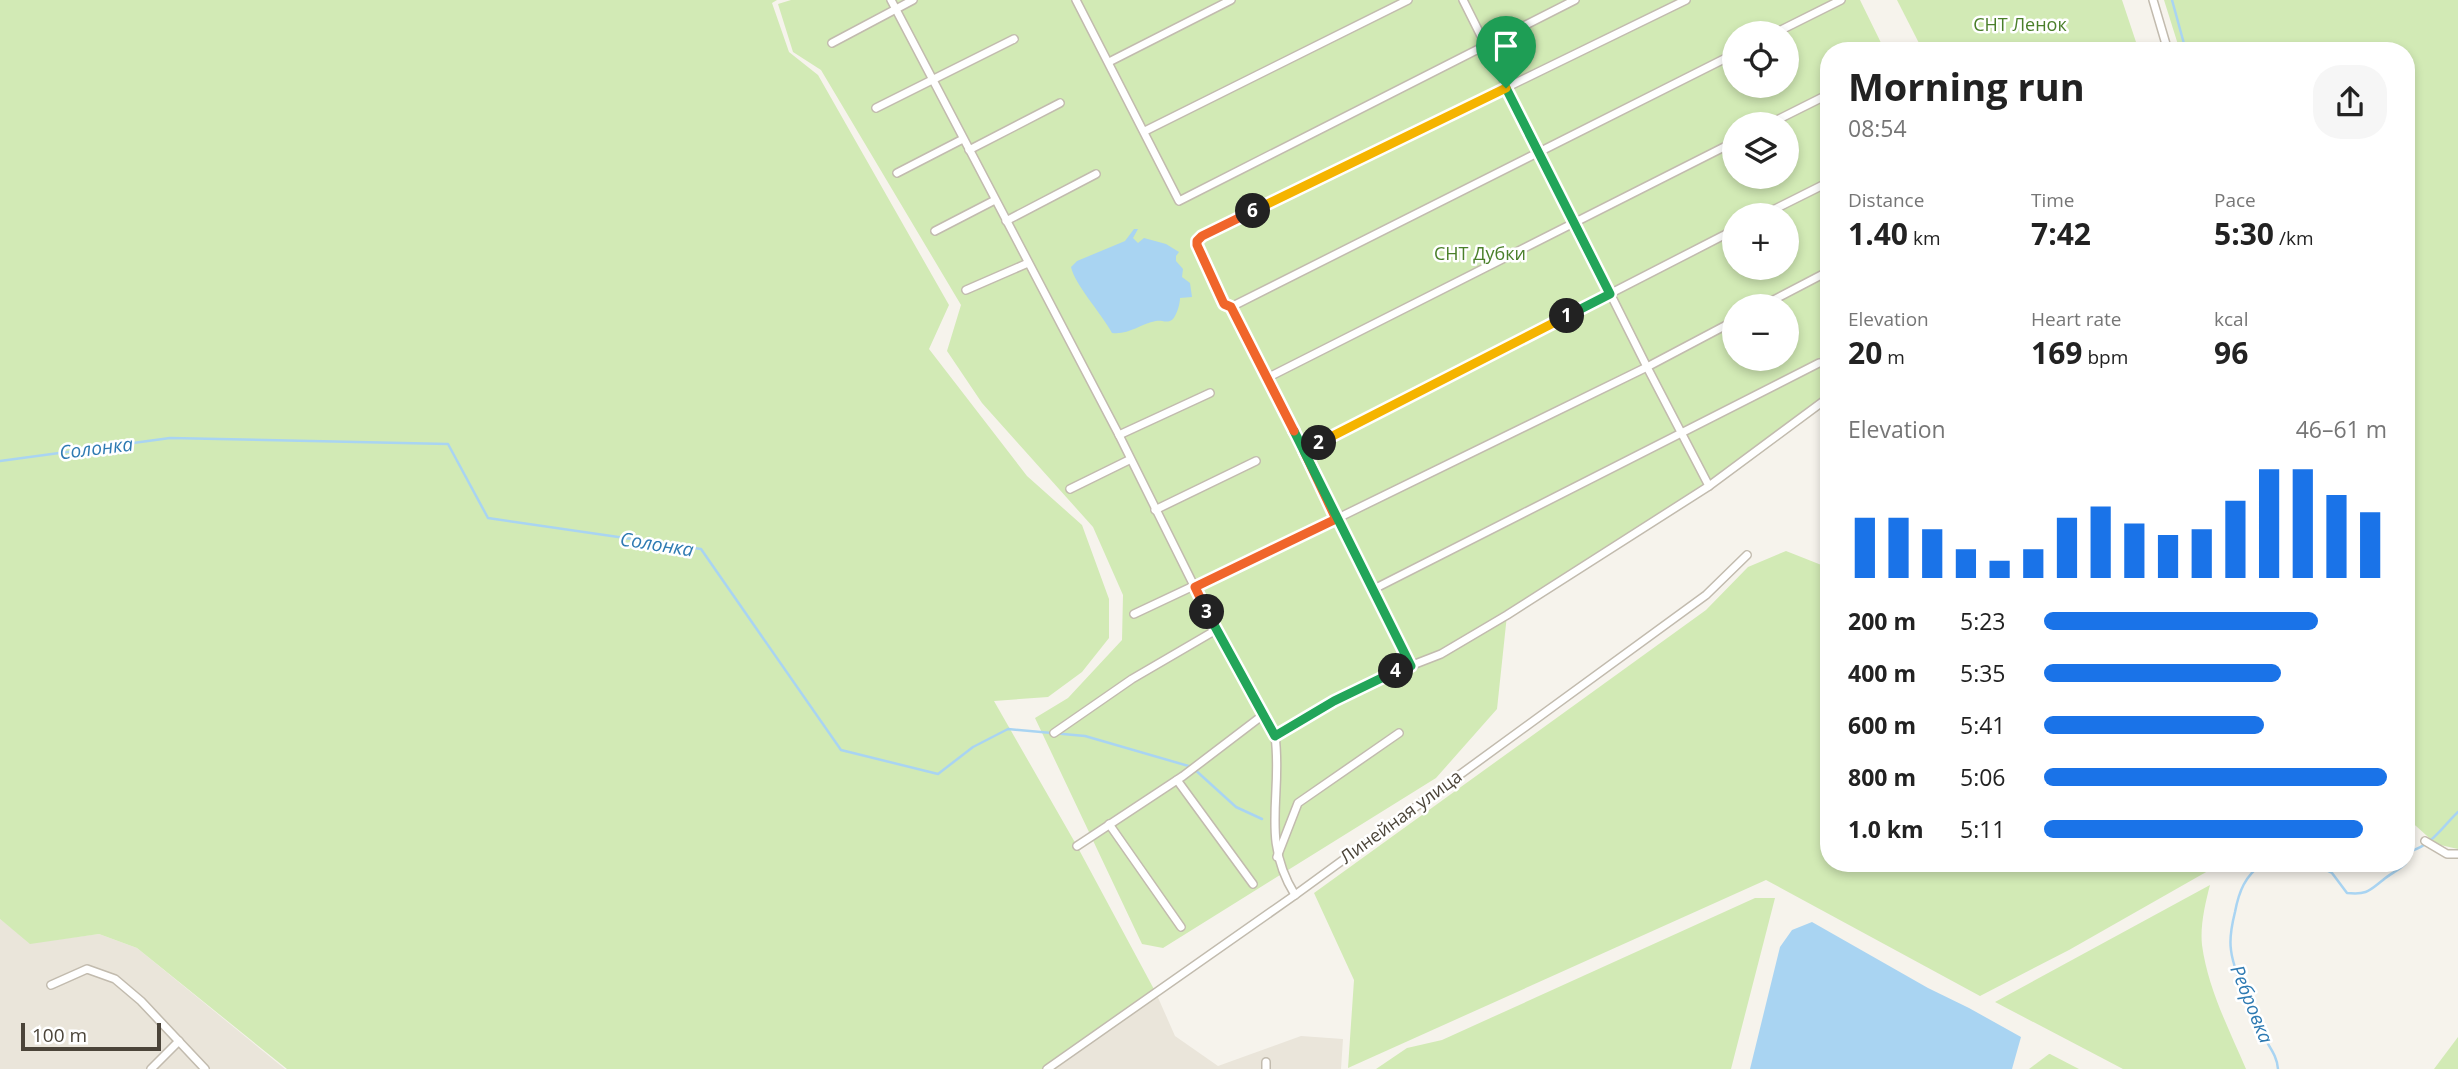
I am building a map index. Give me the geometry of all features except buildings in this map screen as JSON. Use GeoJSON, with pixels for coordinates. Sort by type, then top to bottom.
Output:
{"type":"FeatureCollection","features":[{"type":"Feature","properties":{"kind":"street"},"geometry":{"type":"LineString","coordinates":[[891,0],[1119,435],[1129,460],[1216,630],[1275,736],[1273,829],[1277,857],[1284,878],[1295,895]]}},
{"type":"Feature","properties":{"kind":"street"},"geometry":{"type":"LineString","coordinates":[[832,43],[913,0]]}},
{"type":"Feature","properties":{"kind":"street"},"geometry":{"type":"LineString","coordinates":[[1076,0],[1179,201],[1575,0]]}},
{"type":"Feature","properties":{"kind":"street"},"geometry":{"type":"LineString","coordinates":[[1109,62],[1231,0]]}},
{"type":"Feature","properties":{"kind":"street"},"geometry":{"type":"LineString","coordinates":[[1145,131],[1408,0]]}},
{"type":"Feature","properties":{"kind":"street"},"geometry":{"type":"LineString","coordinates":[[1463,0],[1709,486]]}},
{"type":"Feature","properties":{"kind":"street"},"geometry":{"type":"LineString","coordinates":[[1411,666],[1231,307],[1224,304],[1197,241],[1202,236],[1686,0]]}},
{"type":"Feature","properties":{"kind":"street"},"geometry":{"type":"LineString","coordinates":[[1799,21],[1842,0]]}},
{"type":"Feature","properties":{"kind":"street"},"geometry":{"type":"LineString","coordinates":[[2153,0],[2165,42]]}},
{"type":"Feature","properties":{"kind":"street"},"geometry":{"type":"LineString","coordinates":[[876,108],[1014,39]]}},
{"type":"Feature","properties":{"kind":"street"},"geometry":{"type":"LineString","coordinates":[[1231,307],[1722,60]]}},
{"type":"Feature","properties":{"kind":"street"},"geometry":{"type":"LineString","coordinates":[[1793,112],[1820,98]]}},
{"type":"Feature","properties":{"kind":"street"},"geometry":{"type":"LineString","coordinates":[[969,150],[1060,103]]}},
{"type":"Feature","properties":{"kind":"street"},"geometry":{"type":"LineString","coordinates":[[897,173],[963,139]]}},
{"type":"Feature","properties":{"kind":"street"},"geometry":{"type":"LineString","coordinates":[[1266,378],[1722,148]]}},
{"type":"Feature","properties":{"kind":"street"},"geometry":{"type":"LineString","coordinates":[[1006,221],[1096,174]]}},
{"type":"Feature","properties":{"kind":"street"},"geometry":{"type":"LineString","coordinates":[[1786,203],[1820,186]]}},
{"type":"Feature","properties":{"kind":"street"},"geometry":{"type":"LineString","coordinates":[[935,231],[995,200]]}},
{"type":"Feature","properties":{"kind":"street"},"geometry":{"type":"LineString","coordinates":[[1304,451],[1722,236]]}},
{"type":"Feature","properties":{"kind":"street"},"geometry":{"type":"LineString","coordinates":[[966,290],[1028,263]]}},
{"type":"Feature","properties":{"kind":"street"},"geometry":{"type":"LineString","coordinates":[[1785,294],[1820,276]]}},
{"type":"Feature","properties":{"kind":"street"},"geometry":{"type":"LineString","coordinates":[[1134,614],[1336,519],[1647,367],[1722,327]]}},
{"type":"Feature","properties":{"kind":"street"},"geometry":{"type":"LineString","coordinates":[[1372,590],[1820,363]]}},
{"type":"Feature","properties":{"kind":"street"},"geometry":{"type":"LineString","coordinates":[[1119,435],[1210,393]]}},
{"type":"Feature","properties":{"kind":"street"},"geometry":{"type":"LineString","coordinates":[[1275,736],[1334,701],[1441,654],[1507,615],[1709,486],[1820,404]]}},
{"type":"Feature","properties":{"kind":"street"},"geometry":{"type":"LineString","coordinates":[[1070,489],[1129,460]]}},
{"type":"Feature","properties":{"kind":"street"},"geometry":{"type":"LineString","coordinates":[[1155,510],[1256,461]]}},
{"type":"Feature","properties":{"kind":"street","name":"Линейная улица"},"geometry":{"type":"LineString","coordinates":[[1047,1069],[1295,895],[1706,595],[1747,555]]}},
{"type":"Feature","properties":{"kind":"street"},"geometry":{"type":"LineString","coordinates":[[1054,733],[1132,678],[1216,630]]}},
{"type":"Feature","properties":{"kind":"street"},"geometry":{"type":"LineString","coordinates":[[1077,846],[1177,780],[1263,715]]}},
{"type":"Feature","properties":{"kind":"street"},"geometry":{"type":"LineString","coordinates":[[1277,857],[1298,803],[1399,733]]}},
{"type":"Feature","properties":{"kind":"street"},"geometry":{"type":"LineString","coordinates":[[1177,780],[1253,884]]}},
{"type":"Feature","properties":{"kind":"street"},"geometry":{"type":"LineString","coordinates":[[1109,824],[1181,927]]}},
{"type":"Feature","properties":{"kind":"street"},"geometry":{"type":"LineString","coordinates":[[2425,842],[2447,854],[2458,854]]}},
{"type":"Feature","properties":{"kind":"street"},"geometry":{"type":"LineString","coordinates":[[51,985],[88,969],[115,979],[141,1001],[205,1069]]}},
{"type":"Feature","properties":{"kind":"street"},"geometry":{"type":"LineString","coordinates":[[150,1069],[179,1041]]}},
{"type":"Feature","properties":{"kind":"shaded area"},"geometry":{"type":"Polygon","coordinates":[[[0,919],[30,943],[99,934],[137,948],[285,1069],[0,1069],[0,919]]]}},
{"type":"Feature","properties":{"kind":"shaded area"},"geometry":{"type":"Polygon","coordinates":[[[1156,993],[1175,1036],[1218,1066],[1301,1036],[1343,1039],[1341,1069],[1047,1069],[1156,993]]]}},
{"type":"Feature","properties":{"kind":"green space"},"geometry":{"type":"Polygon","coordinates":[[[0,0],[777,0],[772,3],[789,52],[818,75],[949,305],[929,349],[1027,476],[1082,525],[1109,599],[1109,638],[1082,672],[1048,697],[994,701],[1077,846],[1156,993],[1047,1069],[287,1069],[137,948],[99,934],[30,944],[0,919],[0,0]]]}},
{"type":"Feature","properties":{"kind":"green space","name":"СНТ Дубки"},"geometry":{"type":"Polygon","coordinates":[[[791,0],[1860,0],[1881,42],[1820,42],[1820,409],[1737,471],[1709,486],[1507,615],[1497,709],[1436,778],[1163,948],[1142,944],[1035,718],[1068,698],[1122,640],[1123,595],[1093,527],[982,403],[947,351],[961,305],[821,70],[793,52],[778,4],[791,0]]]}},
{"type":"Feature","properties":{"kind":"green space","name":"СНТ Ленок"},"geometry":{"type":"Polygon","coordinates":[[[1897,0],[2122,0],[2136,42],[1918,42],[1897,0]]]}},
{"type":"Feature","properties":{"kind":"green space"},"geometry":{"type":"Polygon","coordinates":[[[2164,0],[2458,0],[2458,849],[2436,844],[2415,825],[2415,42],[2177,42],[2164,0]]]}},
{"type":"Feature","properties":{"kind":"green space"},"geometry":{"type":"Polygon","coordinates":[[[1786,551],[1820,564],[1820,872],[2206,872],[2069,950],[1980,996],[1766,880],[1348,1068],[1354,980],[1314,893],[1706,610],[1748,567],[1786,551]]]}},
{"type":"Feature","properties":{"kind":"green space"},"geometry":{"type":"Polygon","coordinates":[[[2210,885],[2202,930],[2205,961],[2220,1009],[2246,1069],[2123,1069],[1995,1002],[2210,885]]]}},
{"type":"Feature","properties":{"kind":"green space"},"geometry":{"type":"Polygon","coordinates":[[[1755,898],[1775,898],[1731,1069],[1376,1069],[1407,1048],[1442,1040],[1755,898]]]}},
{"type":"Feature","properties":{"kind":"green space"},"geometry":{"type":"Polygon","coordinates":[[[2458,1037],[2458,1069],[2434,1069],[2458,1037]]]}},
{"type":"Feature","properties":{"kind":"green space"},"geometry":{"type":"Polygon","coordinates":[[[2050,1054],[2079,1069],[2029,1069],[2050,1054]]]}},
{"type":"Feature","properties":{"kind":"water"},"geometry":{"type":"Polygon","coordinates":[[[1134,229],[1138,229],[1133,238],[1138,243],[1144,238],[1166,244],[1179,252],[1176,261],[1183,269],[1182,277],[1190,283],[1192,297],[1180,298],[1177,312],[1167,322],[1150,322],[1124,332],[1112,333],[1071,267],[1077,261],[1125,241],[1134,229]]]}},
{"type":"Feature","properties":{"kind":"water"},"geometry":{"type":"Polygon","coordinates":[[[1812,922],[2021,1037],[2012,1069],[1750,1069],[1780,947],[1792,930],[1812,922]]]}},
{"type":"Feature","properties":{"kind":"waterway"},"geometry":{"type":"LineString","coordinates":[[2172,0],[2184,42]]}},
{"type":"Feature","properties":{"kind":"waterway","name":"Солонка"},"geometry":{"type":"LineString","coordinates":[[0,461],[170,438],[448,444],[488,518],[701,549],[841,750],[938,774],[973,747],[1008,729],[1085,736],[1192,767],[1236,807],[1262,819]]}},
{"type":"Feature","properties":{"kind":"waterway","name":"Ребровка"},"geometry":{"type":"LineString","coordinates":[[2415,849],[2431,840],[2458,812]]}},
{"type":"Feature","properties":{"kind":"waterway","name":"Ребровка"},"geometry":{"type":"LineString","coordinates":[[2253,872],[2241,891],[2230,945],[2240,981],[2278,1069]]}},
{"type":"Feature","properties":{"kind":"waterway","name":"Ребровка"},"geometry":{"type":"LineString","coordinates":[[2330,872],[2347,893],[2363,893],[2394,872]]}},
{"type":"Feature","properties":{"kind":"route"},"geometry":{"type":"LineString","coordinates":[[1506,88],[1202,236],[1197,241],[1224,304],[1231,307],[1336,519],[1411,666],[1334,701],[1275,736],[1195,587],[1336,519],[1304,451],[1610,294],[1506,88]]}}]}
